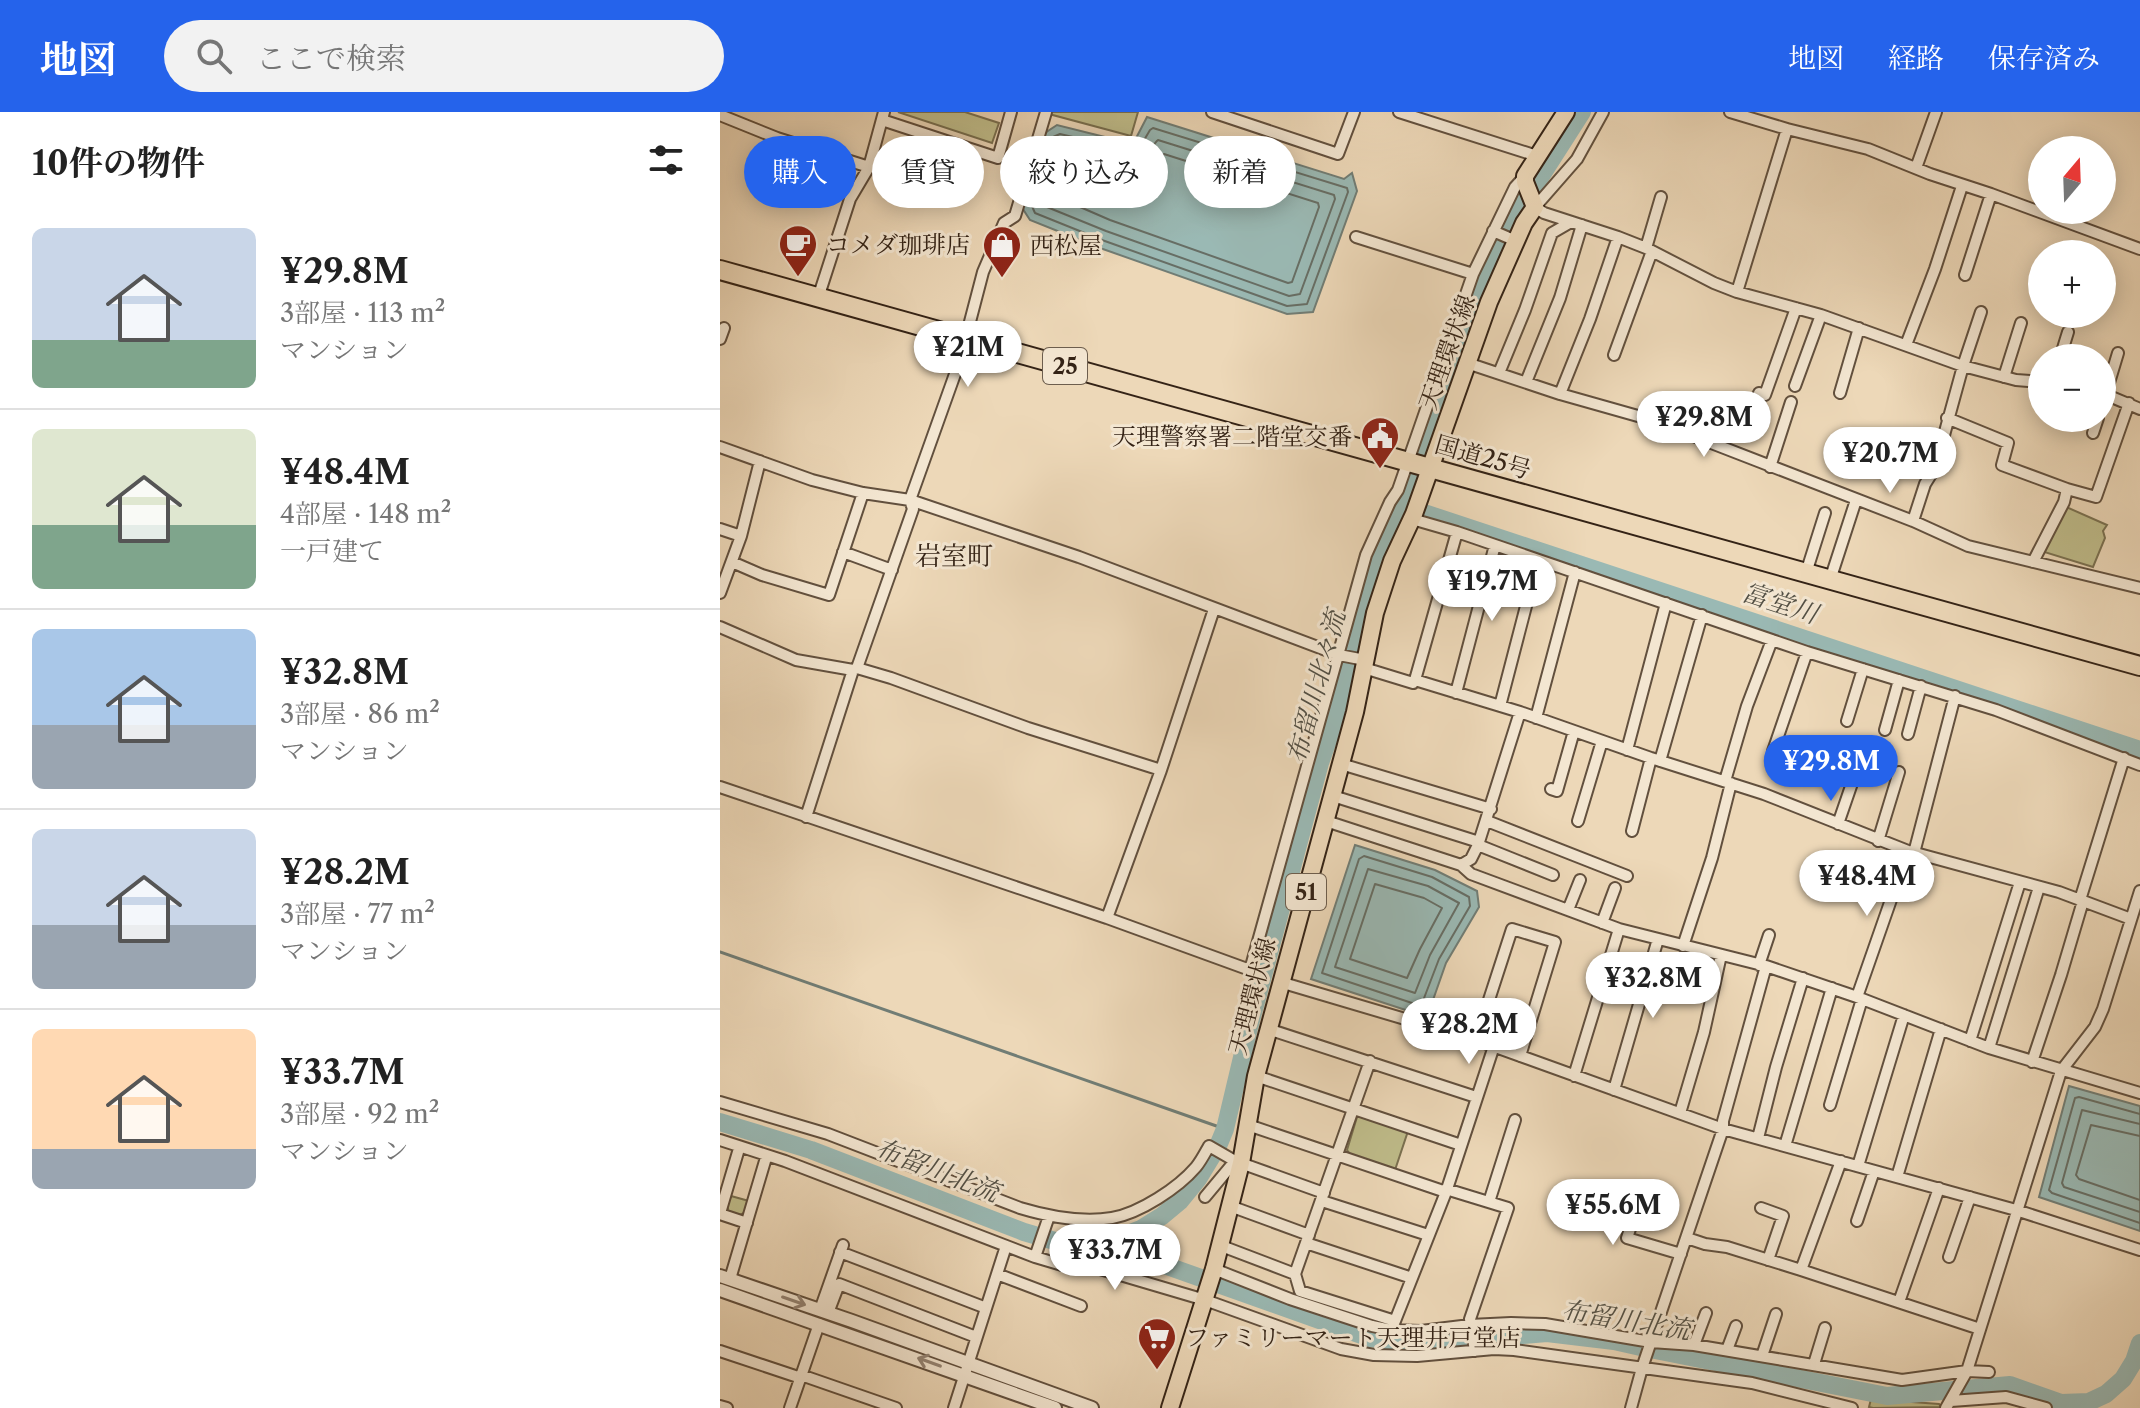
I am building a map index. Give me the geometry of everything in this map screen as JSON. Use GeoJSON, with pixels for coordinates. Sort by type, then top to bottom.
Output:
{"type":"FeatureCollection","features":[{"type":"Feature","properties":{"kind":"highway","name":"国道25号"},"geometry":{"type":"LineString","coordinates":[[720,270],[2140,666]]}},
{"type":"Feature","properties":{"kind":"main road"},"geometry":{"type":"LineString","coordinates":[[1535,203],[1525,179],[1566,112]]}},
{"type":"Feature","properties":{"kind":"main road","name":"天理環状線"},"geometry":{"type":"LineString","coordinates":[[1170,1408],[1214,1272],[1230,1206],[1236,1161],[1248,1125],[1256,1076],[1333,796],[1375,613],[1392,561],[1415,513],[1419,464],[1467,363],[1489,302],[1535,203]]}},
{"type":"Feature","properties":{"kind":"street"},"geometry":{"type":"LineString","coordinates":[[818,298],[850,199],[869,167],[883,116],[998,158],[1011,112]]}},
{"type":"Feature","properties":{"kind":"street"},"geometry":{"type":"LineString","coordinates":[[806,817],[913,509],[910,500],[966,339],[983,272],[1004,223],[1015,216],[1046,112]]}},
{"type":"Feature","properties":{"kind":"street"},"geometry":{"type":"LineString","coordinates":[[1212,112],[1338,154],[1354,112]]}},
{"type":"Feature","properties":{"kind":"street"},"geometry":{"type":"LineString","coordinates":[[1399,112],[1537,156]]}},
{"type":"Feature","properties":{"kind":"street"},"geometry":{"type":"LineString","coordinates":[[1603,112],[1577,159],[1535,203],[1544,213],[1618,237],[1737,292],[1821,315],[1963,366],[2028,380]]}},
{"type":"Feature","properties":{"kind":"street"},"geometry":{"type":"LineString","coordinates":[[1730,112],[1868,149],[2140,249]]}},
{"type":"Feature","properties":{"kind":"street"},"geometry":{"type":"LineString","coordinates":[[1916,168],[1936,112]]}},
{"type":"Feature","properties":{"kind":"street"},"geometry":{"type":"LineString","coordinates":[[720,115],[777,138],[869,167]]}},
{"type":"Feature","properties":{"kind":"street"},"geometry":{"type":"LineString","coordinates":[[1737,292],[1787,129]]}},
{"type":"Feature","properties":{"kind":"street"},"geometry":{"type":"LineString","coordinates":[[720,787],[1107,918],[1250,970],[1366,555],[1390,502],[1419,464],[1473,274],[1515,187],[1525,179]]}},
{"type":"Feature","properties":{"kind":"street"},"geometry":{"type":"LineString","coordinates":[[1906,345],[1962,186]]}},
{"type":"Feature","properties":{"kind":"street"},"geometry":{"type":"LineString","coordinates":[[1965,275],[1991,194]]}},
{"type":"Feature","properties":{"kind":"street"},"geometry":{"type":"LineString","coordinates":[[1614,355],[1649,250],[1661,197]]}},
{"type":"Feature","properties":{"kind":"street"},"geometry":{"type":"LineString","coordinates":[[1499,373],[1552,233],[1577,224]]}},
{"type":"Feature","properties":{"kind":"street"},"geometry":{"type":"LineString","coordinates":[[1526,382],[1560,298],[1577,224]]}},
{"type":"Feature","properties":{"kind":"street"},"geometry":{"type":"LineString","coordinates":[[1493,231],[1516,241]]}},
{"type":"Feature","properties":{"kind":"street"},"geometry":{"type":"LineString","coordinates":[[1356,237],[1473,274]]}},
{"type":"Feature","properties":{"kind":"street"},"geometry":{"type":"LineString","coordinates":[[1560,394],[1618,237]]}},
{"type":"Feature","properties":{"kind":"street"},"geometry":{"type":"LineString","coordinates":[[1759,393],[1765,395],[1796,308]]}},
{"type":"Feature","properties":{"kind":"street"},"geometry":{"type":"LineString","coordinates":[[1913,521],[1925,484],[1935,468],[1947,418],[1981,312]]}},
{"type":"Feature","properties":{"kind":"street"},"geometry":{"type":"LineString","coordinates":[[1795,386],[1821,315]]}},
{"type":"Feature","properties":{"kind":"street"},"geometry":{"type":"LineString","coordinates":[[2004,377],[2021,323]]}},
{"type":"Feature","properties":{"kind":"street"},"geometry":{"type":"LineString","coordinates":[[1840,393],[1859,328]]}},
{"type":"Feature","properties":{"kind":"street"},"geometry":{"type":"LineString","coordinates":[[2064,344],[2068,332]]}},
{"type":"Feature","properties":{"kind":"street"},"geometry":{"type":"LineString","coordinates":[[2116,359],[2118,353]]}},
{"type":"Feature","properties":{"kind":"street"},"geometry":{"type":"LineString","coordinates":[[1467,363],[1652,420],[1913,521],[1968,546],[2140,588]]}},
{"type":"Feature","properties":{"kind":"street"},"geometry":{"type":"LineString","coordinates":[[2116,398],[2140,409]]}},
{"type":"Feature","properties":{"kind":"street"},"geometry":{"type":"LineString","coordinates":[[1770,467],[1791,402]]}},
{"type":"Feature","properties":{"kind":"street"},"geometry":{"type":"LineString","coordinates":[[1947,418],[2008,443],[2002,465],[2096,497],[2129,403]]}},
{"type":"Feature","properties":{"kind":"street"},"geometry":{"type":"LineString","coordinates":[[720,447],[812,480],[863,493],[910,500],[1079,557],[1413,683],[1415,680],[1520,712],[1764,794],[1911,852],[2039,887],[2135,918]]}},
{"type":"Feature","properties":{"kind":"street"},"geometry":{"type":"LineString","coordinates":[[720,593],[741,536],[760,461]]}},
{"type":"Feature","properties":{"kind":"street"},"geometry":{"type":"LineString","coordinates":[[2033,562],[2064,502],[2067,489]]}},
{"type":"Feature","properties":{"kind":"street"},"geometry":{"type":"LineString","coordinates":[[732,562],[762,575],[829,595],[863,493]]}},
{"type":"Feature","properties":{"kind":"street"},"geometry":{"type":"LineString","coordinates":[[1830,580],[1856,500]]}},
{"type":"Feature","properties":{"kind":"street"},"geometry":{"type":"LineString","coordinates":[[1415,513],[1457,532],[1807,652],[1955,696],[2140,765]]}},
{"type":"Feature","properties":{"kind":"street"},"geometry":{"type":"LineString","coordinates":[[1806,573],[1825,513]]}},
{"type":"Feature","properties":{"kind":"street"},"geometry":{"type":"LineString","coordinates":[[720,529],[741,536]]}},
{"type":"Feature","properties":{"kind":"street"},"geometry":{"type":"LineString","coordinates":[[1415,680],[1457,532]]}},
{"type":"Feature","properties":{"kind":"street"},"geometry":{"type":"LineString","coordinates":[[1456,693],[1495,545]]}},
{"type":"Feature","properties":{"kind":"street"},"geometry":{"type":"LineString","coordinates":[[843,552],[892,570]]}},
{"type":"Feature","properties":{"kind":"street"},"geometry":{"type":"LineString","coordinates":[[1500,706],[1538,560]]}},
{"type":"Feature","properties":{"kind":"street"},"geometry":{"type":"LineString","coordinates":[[1536,718],[1575,572]]}},
{"type":"Feature","properties":{"kind":"street"},"geometry":{"type":"LineString","coordinates":[[1627,750],[1666,603]]}},
{"type":"Feature","properties":{"kind":"street"},"geometry":{"type":"LineString","coordinates":[[1107,918],[1161,770],[1214,609]]}},
{"type":"Feature","properties":{"kind":"street"},"geometry":{"type":"LineString","coordinates":[[1632,831],[1702,615]]}},
{"type":"Feature","properties":{"kind":"street"},"geometry":{"type":"LineString","coordinates":[[720,627],[796,660],[891,678],[1028,728],[1161,770]]}},
{"type":"Feature","properties":{"kind":"street"},"geometry":{"type":"LineString","coordinates":[[1683,946],[1712,858],[1747,706],[1772,640]]}},
{"type":"Feature","properties":{"kind":"street"},"geometry":{"type":"LineString","coordinates":[[1773,751],[1807,652]]}},
{"type":"Feature","properties":{"kind":"street"},"geometry":{"type":"LineString","coordinates":[[1847,721],[1863,669]]}},
{"type":"Feature","properties":{"kind":"street"},"geometry":{"type":"LineString","coordinates":[[1885,730],[1899,680]]}},
{"type":"Feature","properties":{"kind":"street"},"geometry":{"type":"LineString","coordinates":[[1908,734],[1921,686]]}},
{"type":"Feature","properties":{"kind":"street"},"geometry":{"type":"LineString","coordinates":[[1829,1099],[1843,1048],[1911,852],[1955,696]]}},
{"type":"Feature","properties":{"kind":"street"},"geometry":{"type":"LineString","coordinates":[[1461,865],[1471,859],[1479,843],[1520,712]]}},
{"type":"Feature","properties":{"kind":"street"},"geometry":{"type":"LineString","coordinates":[[1551,789],[1557,791],[1574,731]]}},
{"type":"Feature","properties":{"kind":"street"},"geometry":{"type":"LineString","coordinates":[[1578,821],[1602,741]]}},
{"type":"Feature","properties":{"kind":"street"},"geometry":{"type":"LineString","coordinates":[[1838,824],[1861,757]]}},
{"type":"Feature","properties":{"kind":"street"},"geometry":{"type":"LineString","coordinates":[[2032,1062],[2124,758]]}},
{"type":"Feature","properties":{"kind":"street"},"geometry":{"type":"LineString","coordinates":[[1341,764],[1491,809]]}},
{"type":"Feature","properties":{"kind":"street"},"geometry":{"type":"LineString","coordinates":[[1878,841],[1899,772]]}},
{"type":"Feature","properties":{"kind":"street"},"geometry":{"type":"LineString","coordinates":[[1333,796],[1479,843],[1553,875]]}},
{"type":"Feature","properties":{"kind":"street"},"geometry":{"type":"LineString","coordinates":[[1326,821],[1461,865],[1471,874],[1619,929],[1762,965],[1860,998],[1989,1048],[2140,1093]]}},
{"type":"Feature","properties":{"kind":"street"},"geometry":{"type":"LineString","coordinates":[[1487,821],[1627,876]]}},
{"type":"Feature","properties":{"kind":"street"},"geometry":{"type":"LineString","coordinates":[[1568,910],[1580,880]]}},
{"type":"Feature","properties":{"kind":"street"},"geometry":{"type":"LineString","coordinates":[[1970,1041],[2020,882]]}},
{"type":"Feature","properties":{"kind":"street"},"geometry":{"type":"LineString","coordinates":[[1989,1048],[2039,887]]}},
{"type":"Feature","properties":{"kind":"street"},"geometry":{"type":"LineString","coordinates":[[1602,923],[1615,888]]}},
{"type":"Feature","properties":{"kind":"street"},"geometry":{"type":"LineString","coordinates":[[1950,1402],[1980,1329],[2061,1071],[2095,1027],[2103,1009],[2135,918],[2140,891]]}},
{"type":"Feature","properties":{"kind":"street"},"geometry":{"type":"LineString","coordinates":[[1476,1040],[1512,929],[1555,942],[1520,1056]]}},
{"type":"Feature","properties":{"kind":"street"},"geometry":{"type":"LineString","coordinates":[[1574,1076],[1619,929]]}},
{"type":"Feature","properties":{"kind":"street"},"geometry":{"type":"LineString","coordinates":[[1631,1408],[1723,1129],[1769,935]]}},
{"type":"Feature","properties":{"kind":"street"},"geometry":{"type":"LineString","coordinates":[[1614,1090],[1658,939]]}},
{"type":"Feature","properties":{"kind":"street"},"geometry":{"type":"LineString","coordinates":[[1680,1113],[1704,1032],[1721,955]]}},
{"type":"Feature","properties":{"kind":"street"},"geometry":{"type":"LineString","coordinates":[[1758,1138],[1803,978]]}},
{"type":"Feature","properties":{"kind":"street"},"geometry":{"type":"LineString","coordinates":[[1280,982],[1476,1040],[1723,1129],[2016,1210],[2140,1250]]}},
{"type":"Feature","properties":{"kind":"street"},"geometry":{"type":"LineString","coordinates":[[1785,1146],[1832,988]]}},
{"type":"Feature","properties":{"kind":"street"},"geometry":{"type":"LineString","coordinates":[[1858,1166],[1904,1015]]}},
{"type":"Feature","properties":{"kind":"street"},"geometry":{"type":"LineString","coordinates":[[1268,1029],[1476,1097]]}},
{"type":"Feature","properties":{"kind":"street"},"geometry":{"type":"LineString","coordinates":[[1897,1177],[1941,1029]]}},
{"type":"Feature","properties":{"kind":"street"},"geometry":{"type":"LineString","coordinates":[[1370,1061],[1295,1274],[1300,1291],[1395,1321],[1446,1190],[1494,1046]]}},
{"type":"Feature","properties":{"kind":"street"},"geometry":{"type":"LineString","coordinates":[[1256,1076],[1461,1145]]}},
{"type":"Feature","properties":{"kind":"street"},"geometry":{"type":"LineString","coordinates":[[720,1102],[828,1134],[1049,1218],[1114,1218],[1147,1205],[1173,1188],[1196,1167],[1209,1146],[1236,1161],[1323,1197],[1428,1235]]}},
{"type":"Feature","properties":{"kind":"street"},"geometry":{"type":"LineString","coordinates":[[1489,1202],[1515,1120]]}},
{"type":"Feature","properties":{"kind":"street"},"geometry":{"type":"LineString","coordinates":[[1248,1125],[1508,1208],[1470,1319],[1474,1350]]}},
{"type":"Feature","properties":{"kind":"street"},"geometry":{"type":"LineString","coordinates":[[720,1140],[785,1161],[1035,1256],[1062,1265],[1100,1269],[1206,1299],[1341,1349],[1374,1355],[1417,1356],[1474,1350],[1514,1350],[1752,1383],[1852,1408]]}},
{"type":"Feature","properties":{"kind":"street"},"geometry":{"type":"LineString","coordinates":[[738,1152],[720,1214],[747,1223]]}},
{"type":"Feature","properties":{"kind":"street"},"geometry":{"type":"LineString","coordinates":[[765,1161],[747,1223],[725,1278],[824,1311],[1055,1408]]}},
{"type":"Feature","properties":{"kind":"street"},"geometry":{"type":"LineString","coordinates":[[1205,1197],[1236,1161]]}},
{"type":"Feature","properties":{"kind":"street"},"geometry":{"type":"LineString","coordinates":[[1801,1270],[1841,1161]]}},
{"type":"Feature","properties":{"kind":"street"},"geometry":{"type":"LineString","coordinates":[[1857,1221],[1874,1171]]}},
{"type":"Feature","properties":{"kind":"street"},"geometry":{"type":"LineString","coordinates":[[1644,1187],[1627,1238],[1681,1254]]}},
{"type":"Feature","properties":{"kind":"street"},"geometry":{"type":"LineString","coordinates":[[1899,1302],[1939,1188]]}},
{"type":"Feature","properties":{"kind":"street"},"geometry":{"type":"LineString","coordinates":[[1949,1257],[1970,1197]]}},
{"type":"Feature","properties":{"kind":"street"},"geometry":{"type":"LineString","coordinates":[[1230,1206],[1412,1278]]}},
{"type":"Feature","properties":{"kind":"street"},"geometry":{"type":"LineString","coordinates":[[1761,1208],[1783,1216],[1768,1260]]}},
{"type":"Feature","properties":{"kind":"street"},"geometry":{"type":"LineString","coordinates":[[1035,1256],[1049,1218]]}},
{"type":"Feature","properties":{"kind":"street"},"geometry":{"type":"LineString","coordinates":[[1687,1238],[1727,1247],[1980,1329]]}},
{"type":"Feature","properties":{"kind":"street"},"geometry":{"type":"LineString","coordinates":[[1219,1245],[1295,1274]]}},
{"type":"Feature","properties":{"kind":"street"},"geometry":{"type":"LineString","coordinates":[[954,1408],[1006,1246]]}},
{"type":"Feature","properties":{"kind":"street"},"geometry":{"type":"LineString","coordinates":[[824,1311],[842,1248],[981,1306]]}},
{"type":"Feature","properties":{"kind":"street"},"geometry":{"type":"LineString","coordinates":[[1214,1272],[1391,1330],[1545,1324],[1651,1342],[1727,1350],[1902,1380],[1989,1372]]}},
{"type":"Feature","properties":{"kind":"street"},"geometry":{"type":"LineString","coordinates":[[997,1274],[1081,1306]]}},
{"type":"Feature","properties":{"kind":"street"},"geometry":{"type":"LineString","coordinates":[[824,1311],[839,1284],[976,1337]]}},
{"type":"Feature","properties":{"kind":"street"},"geometry":{"type":"LineString","coordinates":[[720,1290],[819,1324],[1092,1408]]}},
{"type":"Feature","properties":{"kind":"street"},"geometry":{"type":"LineString","coordinates":[[1694,1345],[1706,1313]]}},
{"type":"Feature","properties":{"kind":"street"},"geometry":{"type":"LineString","coordinates":[[1762,1356],[1776,1314]]}},
{"type":"Feature","properties":{"kind":"street"},"geometry":{"type":"LineString","coordinates":[[790,1408],[819,1324]]}},
{"type":"Feature","properties":{"kind":"street"},"geometry":{"type":"LineString","coordinates":[[1727,1350],[1736,1326]]}},
{"type":"Feature","properties":{"kind":"street"},"geometry":{"type":"LineString","coordinates":[[1814,1364],[1825,1328]]}},
{"type":"Feature","properties":{"kind":"street"},"geometry":{"type":"LineString","coordinates":[[720,1351],[896,1408]]}},
{"type":"Feature","properties":{"kind":"street"},"geometry":{"type":"LineString","coordinates":[[1950,1402],[2006,1397],[2046,1408]]}},
{"type":"Feature","properties":{"kind":"street"},"geometry":{"type":"LineString","coordinates":[[720,1406],[727,1408]]}},
{"type":"Feature","properties":{"kind":"shaded area"},"geometry":{"type":"Polygon","coordinates":[[[898,112],[965,112],[999,123],[992,143],[984,140],[984,136],[971,136],[898,112]]]}},
{"type":"Feature","properties":{"kind":"shaded area"},"geometry":{"type":"Polygon","coordinates":[[[1050,112],[1138,112],[1131,136],[1050,112]]]}},
{"type":"Feature","properties":{"kind":"shaded area"},"geometry":{"type":"Polygon","coordinates":[[[2064,506],[2107,525],[2093,567],[2041,551],[2064,506]]]}},
{"type":"Feature","properties":{"kind":"shaded area"},"geometry":{"type":"Polygon","coordinates":[[[1362,1115],[1408,1131],[1395,1170],[1350,1154],[1347,1150],[1357,1117],[1362,1115]]]}},
{"type":"Feature","properties":{"kind":"shaded area"},"geometry":{"type":"Polygon","coordinates":[[[731,1196],[749,1201],[746,1212],[740,1215],[730,1213],[727,1207],[731,1196]]]}},
{"type":"Feature","properties":{"kind":"shaded area"},"geometry":{"type":"Polygon","coordinates":[[[1871,1399],[1939,1404],[1941,1407],[1873,1408],[1869,1407],[1871,1399]]]}},
{"type":"Feature","properties":{"kind":"water"},"geometry":{"type":"Polygon","coordinates":[[[1147,117],[1207,136],[1184,136],[1184,208],[1296,208],[1296,164],[1344,179],[1352,173],[1357,191],[1313,312],[1287,314],[1030,220],[1022,208],[1168,208],[1168,136],[1137,136],[1147,117]]]}},
{"type":"Feature","properties":{"kind":"water"},"geometry":{"type":"Polygon","coordinates":[[[1057,125],[1101,136],[1044,136],[1057,125]]]}},
{"type":"Feature","properties":{"kind":"water"},"geometry":{"type":"Polygon","coordinates":[[[1355,845],[1435,870],[1477,891],[1479,907],[1446,963],[1427,1017],[1311,979],[1355,845]]]}},
{"type":"Feature","properties":{"kind":"water"},"geometry":{"type":"Polygon","coordinates":[[[2069,1086],[2140,1106],[2140,1231],[2039,1197],[2069,1086]]]}},
{"type":"Feature","properties":{"kind":"waterway","name":"布留川北々流"},"geometry":{"type":"LineString","coordinates":[[1095,1247],[1141,1229],[1162,1216],[1180,1201],[1198,1179],[1218,1146],[1320,763],[1339,709],[1363,601],[1380,551],[1403,506],[1486,277],[1520,209],[1582,112]]}},
{"type":"Feature","properties":{"kind":"waterway","name":"富堂川"},"geometry":{"type":"LineString","coordinates":[[1403,506],[2140,750]]}},
{"type":"Feature","properties":{"kind":"waterway"},"geometry":{"type":"LineString","coordinates":[[720,952],[1225,1129]]}},
{"type":"Feature","properties":{"kind":"waterway","name":"布留川北流"},"geometry":{"type":"LineString","coordinates":[[720,1122],[811,1150],[1024,1232],[1065,1244],[1139,1256],[1370,1338],[1432,1343],[1547,1333],[1614,1341],[1887,1396],[2010,1385],[2061,1403],[2089,1402],[2106,1394],[2123,1379],[2140,1343]]}},
{"type":"Feature","properties":{"kind":"place","name":"コメダ珈琲店"},"geometry":{"type":"Point","coordinates":[798,278]}},
{"type":"Feature","properties":{"kind":"place","name":"西松屋"},"geometry":{"type":"Point","coordinates":[1002,279]}},
{"type":"Feature","properties":{"kind":"place","name":"天理警察署二階堂交番"},"geometry":{"type":"Point","coordinates":[1380,470]}},
{"type":"Feature","properties":{"kind":"place","name":"ファミリーマート天理井戸堂店"},"geometry":{"type":"Point","coordinates":[1157,1371]}},
{"type":"Feature","properties":{"kind":"district","name":"岩室町"},"geometry":{"type":"Point","coordinates":[954,556]}}]}
